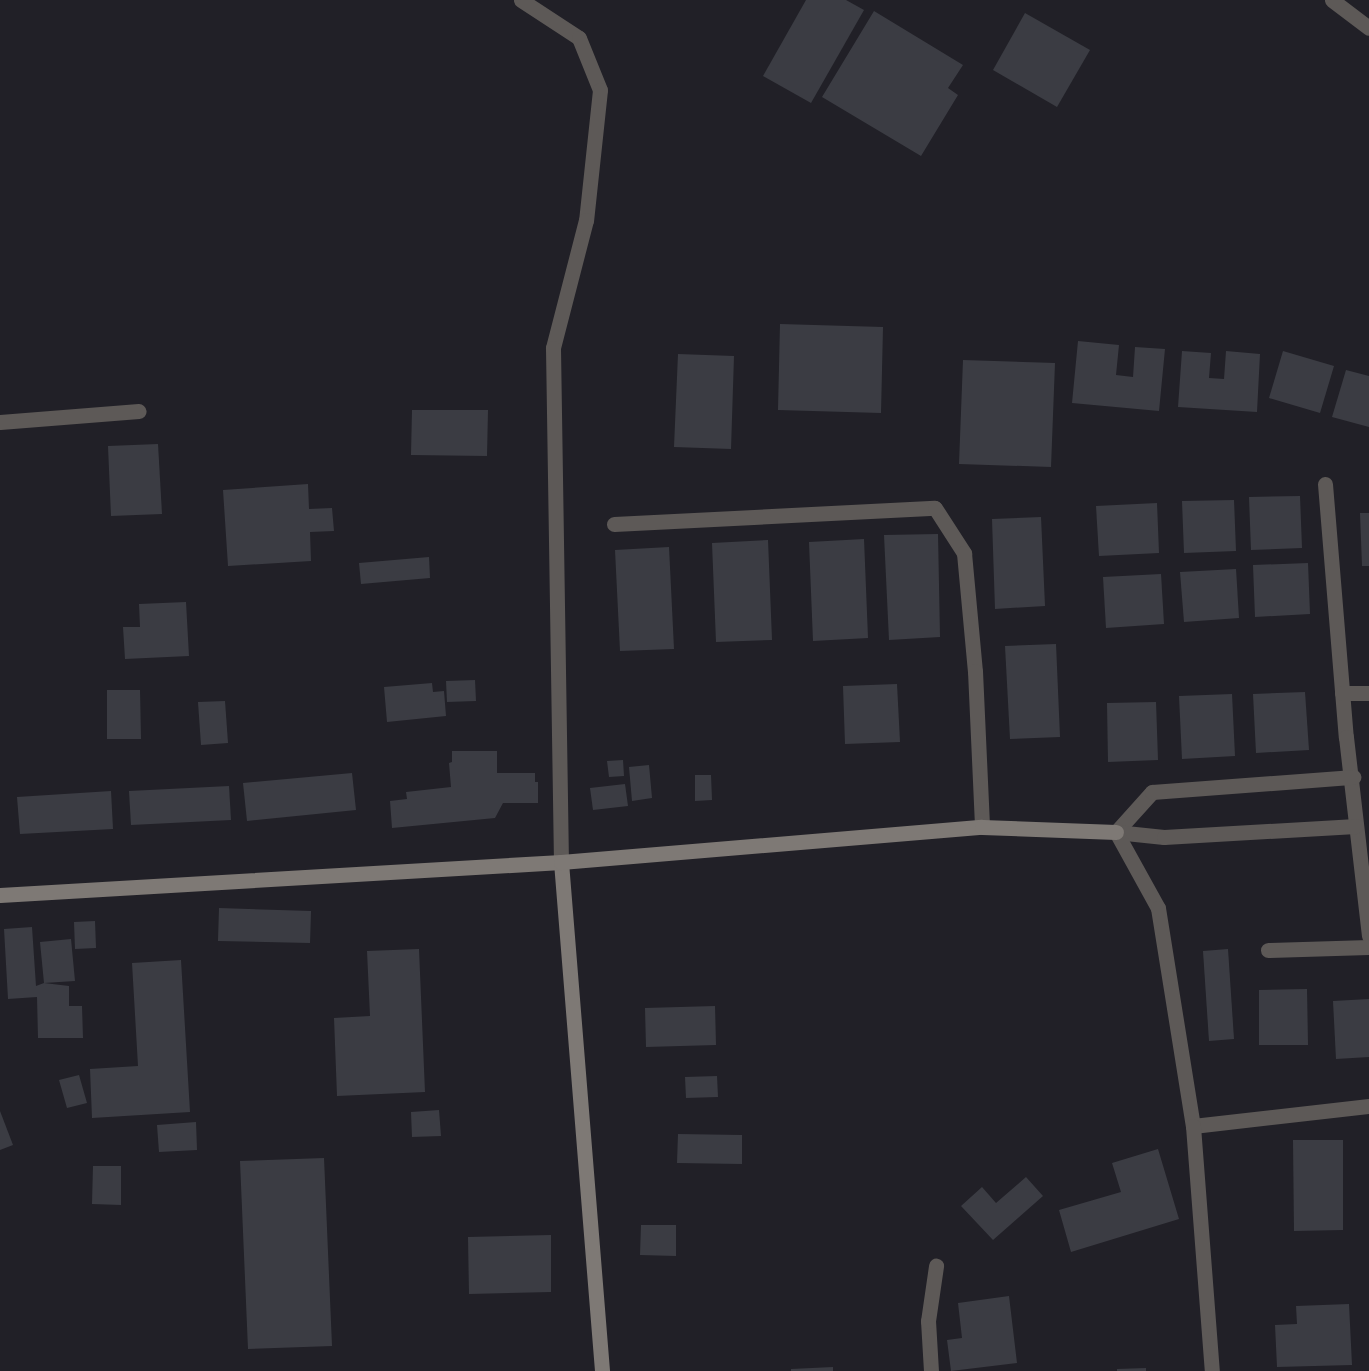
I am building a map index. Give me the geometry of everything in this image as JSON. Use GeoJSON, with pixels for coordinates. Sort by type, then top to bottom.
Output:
{"type":"FeatureCollection","features":[{"type":"Feature","properties":{"kind":"main road"},"geometry":{"type":"LineString","coordinates":[[0,895],[561,862],[982,827],[1116,832]]}},
{"type":"Feature","properties":{"kind":"main road"},"geometry":{"type":"LineString","coordinates":[[561,862],[602,1371]]}},
{"type":"Feature","properties":{"kind":"street"},"geometry":{"type":"LineString","coordinates":[[521,0],[579,38],[600,90],[586,220],[553,348],[561,862]]}},
{"type":"Feature","properties":{"kind":"street"},"geometry":{"type":"LineString","coordinates":[[1332,0],[1369,28]]}},
{"type":"Feature","properties":{"kind":"street"},"geometry":{"type":"LineString","coordinates":[[0,422],[139,411]]}},
{"type":"Feature","properties":{"kind":"street"},"geometry":{"type":"LineString","coordinates":[[1325,484],[1342,693],[1369,936]]}},
{"type":"Feature","properties":{"kind":"street"},"geometry":{"type":"LineString","coordinates":[[614,524],[935,508],[964,553],[975,671],[982,827]]}},
{"type":"Feature","properties":{"kind":"street"},"geometry":{"type":"LineString","coordinates":[[1342,693],[1369,693]]}},
{"type":"Feature","properties":{"kind":"street"},"geometry":{"type":"LineString","coordinates":[[1116,832],[1152,792],[1353,777]]}},
{"type":"Feature","properties":{"kind":"street"},"geometry":{"type":"LineString","coordinates":[[1116,832],[1164,837],[1356,825]]}},
{"type":"Feature","properties":{"kind":"street"},"geometry":{"type":"LineString","coordinates":[[1116,832],[1158,908],[1193,1126],[1212,1371]]}},
{"type":"Feature","properties":{"kind":"street"},"geometry":{"type":"LineString","coordinates":[[1268,950],[1369,947]]}},
{"type":"Feature","properties":{"kind":"street"},"geometry":{"type":"LineString","coordinates":[[1193,1126],[1369,1106]]}},
{"type":"Feature","properties":{"kind":"street"},"geometry":{"type":"LineString","coordinates":[[931,1371],[928,1321],[936,1266]]}},
{"type":"Feature","properties":{"kind":"building"},"geometry":{"type":"Polygon","coordinates":[[[806,0],[846,0],[864,10],[811,103],[763,76],[806,0]]]}},
{"type":"Feature","properties":{"kind":"building"},"geometry":{"type":"Polygon","coordinates":[[[874,11],[963,65],[948,88],[958,95],[921,156],[822,97],[874,11]]]}},
{"type":"Feature","properties":{"kind":"building"},"geometry":{"type":"Polygon","coordinates":[[[1025,13],[1090,50],[1057,107],[993,70],[1025,13]]]}},
{"type":"Feature","properties":{"kind":"building"},"geometry":{"type":"Polygon","coordinates":[[[780,324],[883,327],[881,413],[778,410],[780,324]]]}},
{"type":"Feature","properties":{"kind":"building"},"geometry":{"type":"Polygon","coordinates":[[[1078,341],[1119,345],[1116,375],[1133,377],[1135,347],[1165,349],[1159,411],[1072,403],[1078,341]]]}},
{"type":"Feature","properties":{"kind":"building"},"geometry":{"type":"Polygon","coordinates":[[[1182,351],[1211,353],[1209,378],[1224,379],[1226,351],[1260,354],[1257,412],[1178,407],[1182,351]]]}},
{"type":"Feature","properties":{"kind":"building"},"geometry":{"type":"Polygon","coordinates":[[[1283,351],[1334,366],[1320,413],[1269,398],[1283,351]]]}},
{"type":"Feature","properties":{"kind":"building"},"geometry":{"type":"Polygon","coordinates":[[[678,354],[734,356],[731,449],[674,447],[678,354]]]}},
{"type":"Feature","properties":{"kind":"building"},"geometry":{"type":"Polygon","coordinates":[[[963,360],[1055,363],[1051,467],[959,464],[963,360]]]}},
{"type":"Feature","properties":{"kind":"building"},"geometry":{"type":"Polygon","coordinates":[[[1346,370],[1369,376],[1369,427],[1332,417],[1346,370]]]}},
{"type":"Feature","properties":{"kind":"building"},"geometry":{"type":"Polygon","coordinates":[[[412,410],[488,410],[487,456],[411,455],[412,410]]]}},
{"type":"Feature","properties":{"kind":"building"},"geometry":{"type":"Polygon","coordinates":[[[158,444],[162,514],[111,516],[108,446],[158,444]]]}},
{"type":"Feature","properties":{"kind":"building"},"geometry":{"type":"Polygon","coordinates":[[[308,484],[309,509],[332,508],[334,531],[310,532],[311,561],[228,566],[223,490],[308,484]]]}},
{"type":"Feature","properties":{"kind":"building"},"geometry":{"type":"Polygon","coordinates":[[[1300,496],[1302,548],[1251,550],[1249,497],[1300,496]]]}},
{"type":"Feature","properties":{"kind":"building"},"geometry":{"type":"Polygon","coordinates":[[[1234,500],[1236,551],[1184,553],[1182,501],[1234,500]]]}},
{"type":"Feature","properties":{"kind":"building"},"geometry":{"type":"Polygon","coordinates":[[[1157,503],[1159,553],[1099,556],[1096,506],[1157,503]]]}},
{"type":"Feature","properties":{"kind":"building"},"geometry":{"type":"Polygon","coordinates":[[[1360,513],[1369,513],[1369,566],[1362,566],[1360,513]]]}},
{"type":"Feature","properties":{"kind":"building"},"geometry":{"type":"Polygon","coordinates":[[[1041,517],[1045,606],[995,609],[992,519],[1041,517]]]}},
{"type":"Feature","properties":{"kind":"building"},"geometry":{"type":"Polygon","coordinates":[[[938,534],[940,637],[889,640],[884,535],[938,534]]]}},
{"type":"Feature","properties":{"kind":"building"},"geometry":{"type":"Polygon","coordinates":[[[864,539],[868,638],[813,641],[809,542],[864,539]]]}},
{"type":"Feature","properties":{"kind":"building"},"geometry":{"type":"Polygon","coordinates":[[[768,540],[772,640],[716,642],[712,543],[768,540]]]}},
{"type":"Feature","properties":{"kind":"building"},"geometry":{"type":"Polygon","coordinates":[[[669,547],[674,649],[620,651],[615,550],[669,547]]]}},
{"type":"Feature","properties":{"kind":"building"},"geometry":{"type":"Polygon","coordinates":[[[429,557],[430,578],[361,584],[359,563],[429,557]]]}},
{"type":"Feature","properties":{"kind":"building"},"geometry":{"type":"Polygon","coordinates":[[[1308,563],[1310,614],[1255,617],[1253,565],[1308,563]]]}},
{"type":"Feature","properties":{"kind":"building"},"geometry":{"type":"Polygon","coordinates":[[[1236,569],[1239,618],[1184,622],[1180,572],[1236,569]]]}},
{"type":"Feature","properties":{"kind":"building"},"geometry":{"type":"Polygon","coordinates":[[[1161,574],[1164,624],[1106,628],[1103,577],[1161,574]]]}},
{"type":"Feature","properties":{"kind":"building"},"geometry":{"type":"Polygon","coordinates":[[[186,602],[189,656],[125,659],[123,627],[140,627],[139,604],[186,602]]]}},
{"type":"Feature","properties":{"kind":"building"},"geometry":{"type":"Polygon","coordinates":[[[1056,644],[1060,737],[1010,739],[1005,646],[1056,644]]]}},
{"type":"Feature","properties":{"kind":"building"},"geometry":{"type":"Polygon","coordinates":[[[475,680],[476,701],[447,702],[446,681],[475,680]]]}},
{"type":"Feature","properties":{"kind":"building"},"geometry":{"type":"Polygon","coordinates":[[[432,683],[433,692],[444,691],[446,716],[387,722],[384,687],[432,683]]]}},
{"type":"Feature","properties":{"kind":"building"},"geometry":{"type":"Polygon","coordinates":[[[897,684],[900,742],[845,744],[843,686],[897,684]]]}},
{"type":"Feature","properties":{"kind":"building"},"geometry":{"type":"Polygon","coordinates":[[[107,690],[140,690],[141,739],[107,739],[107,690]]]}},
{"type":"Feature","properties":{"kind":"building"},"geometry":{"type":"Polygon","coordinates":[[[1305,692],[1309,750],[1256,753],[1253,694],[1305,692]]]}},
{"type":"Feature","properties":{"kind":"building"},"geometry":{"type":"Polygon","coordinates":[[[1232,694],[1235,756],[1182,759],[1179,696],[1232,694]]]}},
{"type":"Feature","properties":{"kind":"building"},"geometry":{"type":"Polygon","coordinates":[[[225,701],[228,743],[201,745],[198,702],[225,701]]]}},
{"type":"Feature","properties":{"kind":"building"},"geometry":{"type":"Polygon","coordinates":[[[1156,702],[1158,760],[1108,762],[1107,703],[1156,702]]]}},
{"type":"Feature","properties":{"kind":"building"},"geometry":{"type":"Polygon","coordinates":[[[452,751],[497,751],[497,773],[535,773],[535,782],[538,782],[538,803],[503,803],[495,818],[392,828],[390,801],[407,799],[406,792],[451,787],[449,763],[452,762],[452,751]]]}},
{"type":"Feature","properties":{"kind":"building"},"geometry":{"type":"Polygon","coordinates":[[[623,760],[624,776],[609,777],[607,761],[623,760]]]}},
{"type":"Feature","properties":{"kind":"building"},"geometry":{"type":"Polygon","coordinates":[[[649,765],[652,798],[632,801],[629,767],[649,765]]]}},
{"type":"Feature","properties":{"kind":"building"},"geometry":{"type":"Polygon","coordinates":[[[352,773],[356,810],[247,821],[243,783],[352,773]]]}},
{"type":"Feature","properties":{"kind":"building"},"geometry":{"type":"Polygon","coordinates":[[[695,775],[711,775],[712,800],[695,801],[695,775]]]}},
{"type":"Feature","properties":{"kind":"building"},"geometry":{"type":"Polygon","coordinates":[[[625,784],[628,806],[593,810],[590,788],[625,784]]]}},
{"type":"Feature","properties":{"kind":"building"},"geometry":{"type":"Polygon","coordinates":[[[229,786],[231,820],[131,825],[129,791],[229,786]]]}},
{"type":"Feature","properties":{"kind":"building"},"geometry":{"type":"Polygon","coordinates":[[[111,791],[113,829],[20,834],[17,797],[111,791]]]}},
{"type":"Feature","properties":{"kind":"building"},"geometry":{"type":"Polygon","coordinates":[[[219,908],[311,911],[310,943],[218,941],[219,908]]]}},
{"type":"Feature","properties":{"kind":"building"},"geometry":{"type":"Polygon","coordinates":[[[95,921],[96,948],[75,949],[74,922],[95,921]]]}},
{"type":"Feature","properties":{"kind":"building"},"geometry":{"type":"Polygon","coordinates":[[[32,927],[36,986],[44,983],[69,986],[69,1006],[82,1006],[83,1038],[38,1038],[37,997],[8,999],[4,929],[32,927]]]}},
{"type":"Feature","properties":{"kind":"building"},"geometry":{"type":"Polygon","coordinates":[[[71,939],[75,981],[44,983],[40,942],[71,939]]]}},
{"type":"Feature","properties":{"kind":"building"},"geometry":{"type":"Polygon","coordinates":[[[419,949],[425,1092],[337,1096],[334,1018],[370,1016],[367,951],[419,949]]]}},
{"type":"Feature","properties":{"kind":"building"},"geometry":{"type":"Polygon","coordinates":[[[1228,949],[1234,1039],[1209,1041],[1203,951],[1228,949]]]}},
{"type":"Feature","properties":{"kind":"building"},"geometry":{"type":"Polygon","coordinates":[[[181,960],[190,1112],[92,1118],[90,1069],[138,1066],[132,963],[181,960]]]}},
{"type":"Feature","properties":{"kind":"building"},"geometry":{"type":"Polygon","coordinates":[[[1307,989],[1308,1045],[1259,1045],[1259,990],[1307,989]]]}},
{"type":"Feature","properties":{"kind":"building"},"geometry":{"type":"Polygon","coordinates":[[[1369,999],[1369,1057],[1336,1059],[1333,1001],[1369,999]]]}},
{"type":"Feature","properties":{"kind":"building"},"geometry":{"type":"Polygon","coordinates":[[[715,1006],[716,1045],[646,1047],[645,1008],[715,1006]]]}},
{"type":"Feature","properties":{"kind":"building"},"geometry":{"type":"Polygon","coordinates":[[[79,1075],[87,1103],[67,1108],[59,1080],[79,1075]]]}},
{"type":"Feature","properties":{"kind":"building"},"geometry":{"type":"Polygon","coordinates":[[[717,1076],[718,1097],[686,1098],[685,1077],[717,1076]]]}},
{"type":"Feature","properties":{"kind":"building"},"geometry":{"type":"Polygon","coordinates":[[[439,1110],[441,1136],[412,1137],[411,1112],[439,1110]]]}},
{"type":"Feature","properties":{"kind":"building"},"geometry":{"type":"Polygon","coordinates":[[[0,1111],[13,1145],[0,1150],[0,1111]]]}},
{"type":"Feature","properties":{"kind":"building"},"geometry":{"type":"Polygon","coordinates":[[[196,1122],[197,1150],[159,1152],[157,1125],[196,1122]]]}},
{"type":"Feature","properties":{"kind":"building"},"geometry":{"type":"Polygon","coordinates":[[[678,1134],[742,1135],[742,1164],[677,1163],[678,1134]]]}},
{"type":"Feature","properties":{"kind":"building"},"geometry":{"type":"Polygon","coordinates":[[[1293,1140],[1343,1140],[1343,1230],[1294,1231],[1293,1140]]]}},
{"type":"Feature","properties":{"kind":"building"},"geometry":{"type":"Polygon","coordinates":[[[1158,1149],[1179,1219],[1071,1252],[1059,1210],[1121,1192],[1112,1163],[1158,1149]]]}},
{"type":"Feature","properties":{"kind":"building"},"geometry":{"type":"Polygon","coordinates":[[[324,1158],[332,1346],[248,1349],[240,1161],[324,1158]]]}},
{"type":"Feature","properties":{"kind":"building"},"geometry":{"type":"Polygon","coordinates":[[[93,1166],[121,1166],[121,1205],[92,1204],[93,1166]]]}},
{"type":"Feature","properties":{"kind":"building"},"geometry":{"type":"Polygon","coordinates":[[[1026,1177],[1043,1196],[993,1240],[961,1206],[982,1187],[996,1203],[1026,1177]]]}},
{"type":"Feature","properties":{"kind":"building"},"geometry":{"type":"Polygon","coordinates":[[[641,1225],[676,1225],[676,1256],[640,1255],[641,1225]]]}},
{"type":"Feature","properties":{"kind":"building"},"geometry":{"type":"Polygon","coordinates":[[[551,1235],[551,1292],[469,1294],[468,1237],[551,1235]]]}},
{"type":"Feature","properties":{"kind":"building"},"geometry":{"type":"Polygon","coordinates":[[[1009,1296],[1017,1363],[951,1371],[947,1340],[962,1338],[958,1303],[1009,1296]]]}},
{"type":"Feature","properties":{"kind":"building"},"geometry":{"type":"Polygon","coordinates":[[[1349,1304],[1352,1365],[1277,1367],[1275,1325],[1297,1324],[1296,1306],[1349,1304]]]}},
{"type":"Feature","properties":{"kind":"building"},"geometry":{"type":"Polygon","coordinates":[[[833,1367],[833,1371],[791,1371],[791,1369],[833,1367]]]}},
{"type":"Feature","properties":{"kind":"building"},"geometry":{"type":"Polygon","coordinates":[[[1146,1368],[1146,1371],[1117,1371],[1117,1369],[1146,1368]]]}}]}
